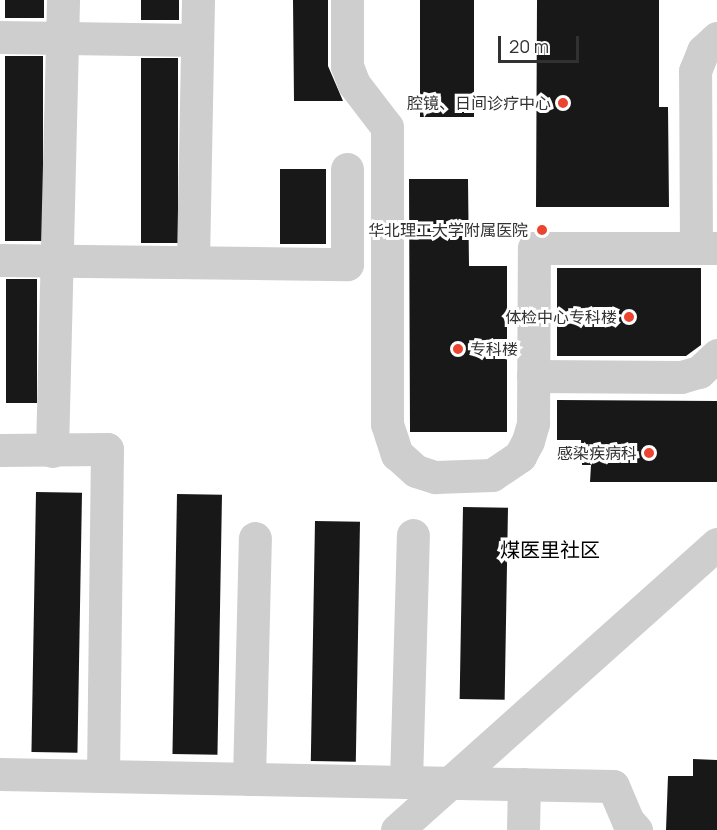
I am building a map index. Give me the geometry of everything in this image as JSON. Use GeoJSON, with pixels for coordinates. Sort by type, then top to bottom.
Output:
{"type":"FeatureCollection","features":[{"type":"Feature","properties":{"kind":"street"},"geometry":{"type":"LineString","coordinates":[[52,451],[63,0]]}},
{"type":"Feature","properties":{"kind":"street"},"geometry":{"type":"LineString","coordinates":[[193,261],[198,0]]}},
{"type":"Feature","properties":{"kind":"street"},"geometry":{"type":"LineString","coordinates":[[347,0],[347,66],[354,84],[387,127],[387,424],[397,454],[416,471],[435,477],[482,477],[506,469],[520,456],[531,432],[534,248],[707,248],[695,71],[703,51],[717,38]]}},
{"type":"Feature","properties":{"kind":"street"},"geometry":{"type":"LineString","coordinates":[[0,37],[197,40]]}},
{"type":"Feature","properties":{"kind":"street"},"geometry":{"type":"LineString","coordinates":[[0,260],[347,264],[347,169]]}},
{"type":"Feature","properties":{"kind":"street"},"geometry":{"type":"LineString","coordinates":[[533,376],[681,377],[699,372],[717,355]]}},
{"type":"Feature","properties":{"kind":"street"},"geometry":{"type":"LineString","coordinates":[[0,450],[107,449],[103,776]]}},
{"type":"Feature","properties":{"kind":"street"},"geometry":{"type":"LineString","coordinates":[[406,782],[413,535]]}},
{"type":"Feature","properties":{"kind":"street"},"geometry":{"type":"LineString","coordinates":[[249,779],[255,538]]}},
{"type":"Feature","properties":{"kind":"street"},"geometry":{"type":"LineString","coordinates":[[397,830],[717,544]]}},
{"type":"Feature","properties":{"kind":"street"},"geometry":{"type":"LineString","coordinates":[[0,774],[613,786],[628,821],[636,830]]}},
{"type":"Feature","properties":{"kind":"street"},"geometry":{"type":"LineString","coordinates":[[523,830],[524,784]]}},
{"type":"Feature","properties":{"kind":"building"},"geometry":{"type":"Polygon","coordinates":[[[5,0],[44,0],[44,18],[5,18],[5,0]]]}},
{"type":"Feature","properties":{"kind":"building"},"geometry":{"type":"Polygon","coordinates":[[[141,0],[179,0],[179,20],[141,20],[141,0]]]}},
{"type":"Feature","properties":{"kind":"building"},"geometry":{"type":"Polygon","coordinates":[[[293,0],[328,0],[328,66],[343,101],[294,101],[293,0]]]}},
{"type":"Feature","properties":{"kind":"building"},"geometry":{"type":"Polygon","coordinates":[[[420,0],[474,0],[474,117],[420,117],[420,0]]]}},
{"type":"Feature","properties":{"kind":"building"},"geometry":{"type":"Polygon","coordinates":[[[537,0],[659,0],[659,107],[668,107],[669,207],[536,207],[537,0]]]}},
{"type":"Feature","properties":{"kind":"building"},"geometry":{"type":"Polygon","coordinates":[[[5,56],[43,56],[43,241],[5,241],[5,56]]]}},
{"type":"Feature","properties":{"kind":"building"},"geometry":{"type":"Polygon","coordinates":[[[141,58],[178,58],[178,243],[141,243],[141,58]]]}},
{"type":"Feature","properties":{"kind":"building"},"geometry":{"type":"Polygon","coordinates":[[[280,169],[326,169],[326,244],[280,244],[280,169]]]}},
{"type":"Feature","properties":{"kind":"building","name":"专科楼"},"geometry":{"type":"Polygon","coordinates":[[[409,179],[468,179],[469,266],[507,266],[507,432],[410,432],[409,179]]]}},
{"type":"Feature","properties":{"kind":"building","name":"体检中心专科楼"},"geometry":{"type":"Polygon","coordinates":[[[557,268],[701,268],[701,345],[686,356],[557,356],[557,268]]]}},
{"type":"Feature","properties":{"kind":"building"},"geometry":{"type":"Polygon","coordinates":[[[6,279],[37,279],[37,403],[6,403],[6,279]]]}},
{"type":"Feature","properties":{"kind":"building","name":"感染疾病科"},"geometry":{"type":"Polygon","coordinates":[[[557,400],[717,401],[717,482],[590,482],[591,465],[582,465],[581,440],[557,440],[557,400]]]}},
{"type":"Feature","properties":{"kind":"building"},"geometry":{"type":"Polygon","coordinates":[[[36,492],[82,493],[77,753],[31,752],[36,492]]]}},
{"type":"Feature","properties":{"kind":"building"},"geometry":{"type":"Polygon","coordinates":[[[177,494],[222,495],[217,755],[172,754],[177,494]]]}},
{"type":"Feature","properties":{"kind":"building"},"geometry":{"type":"Polygon","coordinates":[[[463,507],[508,508],[505,700],[460,699],[463,507]]]}},
{"type":"Feature","properties":{"kind":"building"},"geometry":{"type":"Polygon","coordinates":[[[315,521],[360,522],[356,762],[311,761],[315,521]]]}},
{"type":"Feature","properties":{"kind":"building"},"geometry":{"type":"Polygon","coordinates":[[[693,759],[717,760],[717,830],[666,830],[668,776],[693,776],[693,759]]]}},
{"type":"Feature","properties":{"kind":"place","name":"腔镜、日间诊疗中心"},"geometry":{"type":"Point","coordinates":[563,103]}},
{"type":"Feature","properties":{"kind":"place","name":"华北理工大学附属医院"},"geometry":{"type":"Point","coordinates":[542,230]}},
{"type":"Feature","properties":{"kind":"place","name":"体检中心专科楼"},"geometry":{"type":"Point","coordinates":[629,317]}},
{"type":"Feature","properties":{"kind":"place","name":"专科楼"},"geometry":{"type":"Point","coordinates":[458,349]}},
{"type":"Feature","properties":{"kind":"place","name":"感染疾病科"},"geometry":{"type":"Point","coordinates":[649,453]}},
{"type":"Feature","properties":{"kind":"district","name":"煤医里社区"},"geometry":{"type":"Point","coordinates":[550,549]}}]}
